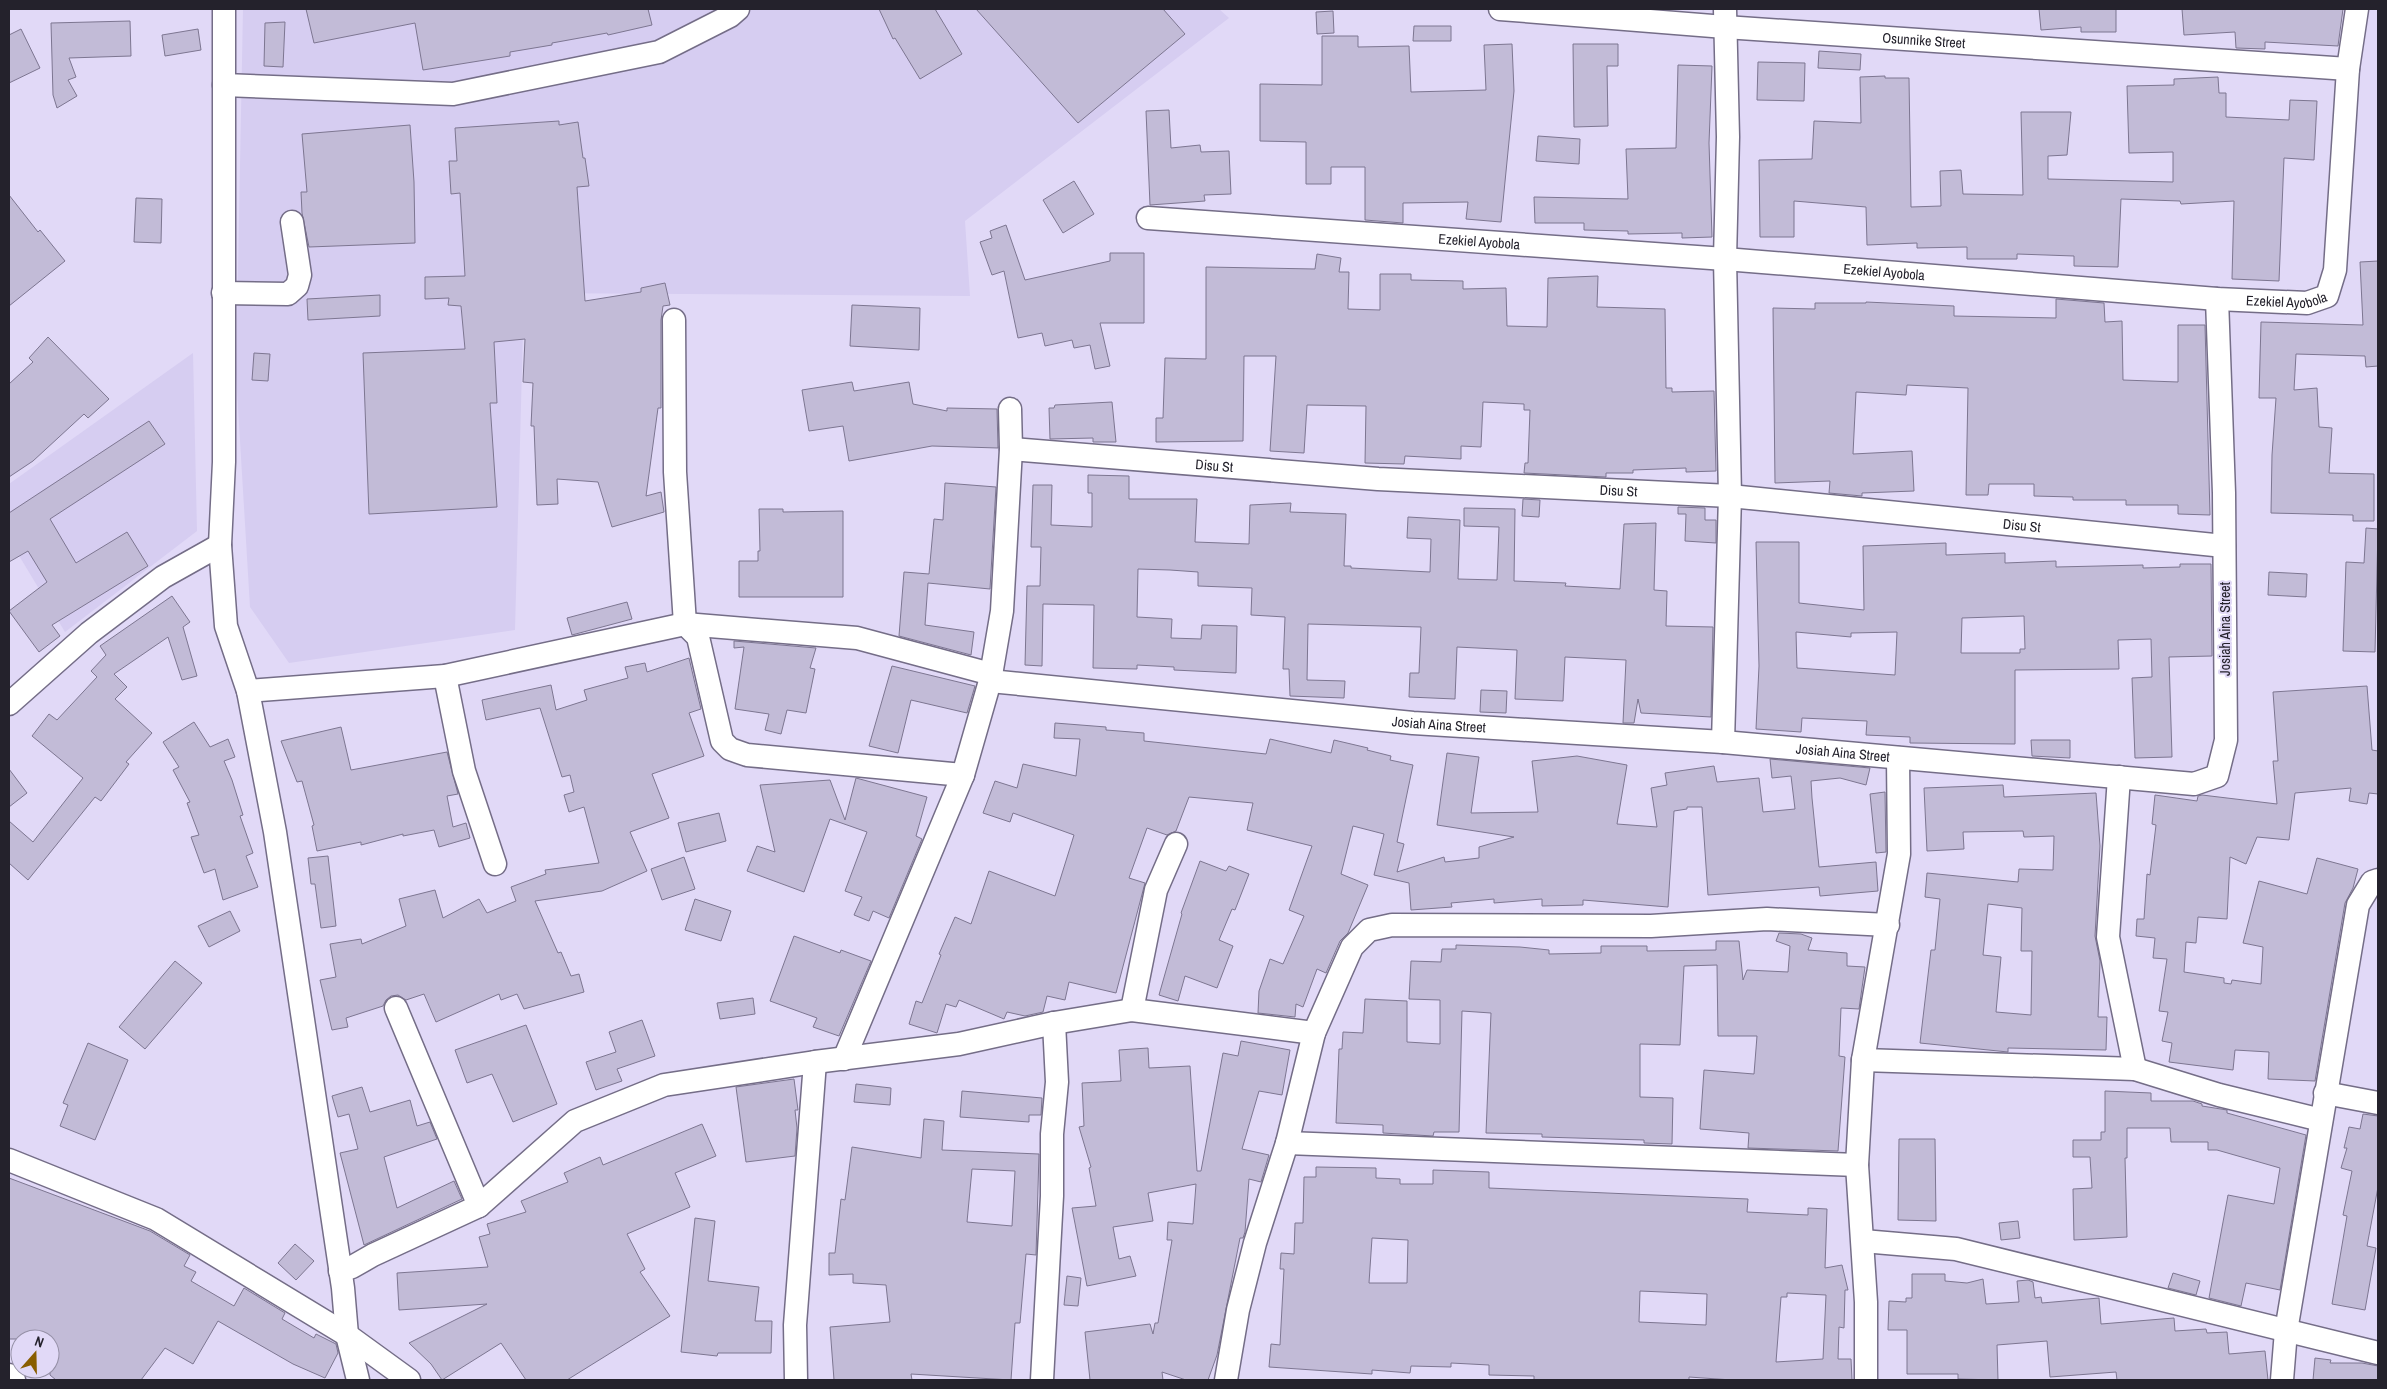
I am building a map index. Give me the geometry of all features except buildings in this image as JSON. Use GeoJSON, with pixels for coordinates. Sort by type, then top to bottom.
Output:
{"type":"FeatureCollection","features":[{"type":"Feature","properties":{"kind":"street"},"geometry":{"type":"LineString","coordinates":[[224,9],[224,462],[220,545],[226,626],[248,691],[276,832],[340,1271],[347,1334],[358,1380]]}},
{"type":"Feature","properties":{"kind":"street"},"geometry":{"type":"LineString","coordinates":[[224,85],[453,94],[659,52],[730,16],[738,9]]}},
{"type":"Feature","properties":{"kind":"street","name":"Osunnike Street"},"geometry":{"type":"LineString","coordinates":[[1500,9],[1725,18],[2348,69]]}},
{"type":"Feature","properties":{"kind":"street","name":"Ezekiel Ayobola"},"geometry":{"type":"LineString","coordinates":[[1148,218],[1725,259],[2217,299],[2307,303],[2327,296],[2335,270],[2348,69],[2357,9]]}},
{"type":"Feature","properties":{"kind":"street"},"geometry":{"type":"LineString","coordinates":[[1723,742],[1730,496],[1725,259],[1728,137],[1725,18]]}},
{"type":"Feature","properties":{"kind":"street"},"geometry":{"type":"LineString","coordinates":[[223,293],[288,294],[298,286],[300,275],[292,222]]}},
{"type":"Feature","properties":{"kind":"street","name":"Josiah Aina Street"},"geometry":{"type":"LineString","coordinates":[[248,691],[445,676],[684,624],[857,638],[991,678],[1414,723],[1723,742],[2194,784],[2217,776],[2226,740],[2224,546],[2217,299]]}},
{"type":"Feature","properties":{"kind":"street"},"geometry":{"type":"LineString","coordinates":[[674,320],[676,472],[684,624],[698,637],[722,741],[730,749],[747,754],[963,775]]}},
{"type":"Feature","properties":{"kind":"street"},"geometry":{"type":"LineString","coordinates":[[844,1059],[963,775],[991,678],[1002,611],[1011,450],[1010,409]]}},
{"type":"Feature","properties":{"kind":"street","name":"Disu St"},"geometry":{"type":"LineString","coordinates":[[1011,450],[1378,479],[1730,496],[2224,546]]}},
{"type":"Feature","properties":{"kind":"street"},"geometry":{"type":"LineString","coordinates":[[9,704],[89,633],[163,577],[220,545]]}},
{"type":"Feature","properties":{"kind":"street"},"geometry":{"type":"LineString","coordinates":[[445,676],[464,771],[495,864]]}},
{"type":"Feature","properties":{"kind":"street"},"geometry":{"type":"LineString","coordinates":[[1866,1380],[1863,1241],[1857,1165],[1863,1060],[1899,854],[1898,758]]}},
{"type":"Feature","properties":{"kind":"street"},"geometry":{"type":"LineString","coordinates":[[2119,778],[2108,937],[2135,1069]]}},
{"type":"Feature","properties":{"kind":"street"},"geometry":{"type":"LineString","coordinates":[[1132,1010],[1156,890],[1176,844]]}},
{"type":"Feature","properties":{"kind":"street"},"geometry":{"type":"LineString","coordinates":[[2282,1380],[2286,1331],[2358,905],[2372,882],[2378,880]]}},
{"type":"Feature","properties":{"kind":"street"},"geometry":{"type":"LineString","coordinates":[[1226,1380],[1246,1281],[1287,1143],[1314,1033],[1352,947],[1369,930],[1392,925],[1651,926],[1767,919],[1888,925]]}},
{"type":"Feature","properties":{"kind":"street"},"geometry":{"type":"LineString","coordinates":[[396,1008],[479,1206]]}},
{"type":"Feature","properties":{"kind":"street"},"geometry":{"type":"LineString","coordinates":[[340,1271],[479,1206],[575,1121],[664,1085],[815,1062],[959,1044],[1054,1023],[1132,1010],[1314,1033]]}},
{"type":"Feature","properties":{"kind":"street"},"geometry":{"type":"LineString","coordinates":[[1042,1380],[1052,1196],[1052,1134],[1057,1082],[1054,1023]]}},
{"type":"Feature","properties":{"kind":"street"},"geometry":{"type":"LineString","coordinates":[[1863,1060],[2135,1069],[2219,1095],[2321,1120]]}},
{"type":"Feature","properties":{"kind":"street"},"geometry":{"type":"LineString","coordinates":[[796,1380],[795,1325],[815,1062]]}},
{"type":"Feature","properties":{"kind":"street"},"geometry":{"type":"LineString","coordinates":[[2325,1093],[2378,1103]]}},
{"type":"Feature","properties":{"kind":"street"},"geometry":{"type":"LineString","coordinates":[[1287,1143],[1857,1165]]}},
{"type":"Feature","properties":{"kind":"street"},"geometry":{"type":"LineString","coordinates":[[9,1160],[156,1219],[347,1334],[409,1380]]}},
{"type":"Feature","properties":{"kind":"street"},"geometry":{"type":"LineString","coordinates":[[1863,1241],[1956,1249],[2378,1353]]}},
{"type":"Feature","properties":{"kind":"street"},"geometry":{"type":"LineString","coordinates":[[9,1375],[14,1380]]}},
{"type":"Feature","properties":{"kind":"shaded area"},"geometry":{"type":"Polygon","coordinates":[[[243,9],[1219,9],[1229,18],[965,221],[970,296],[524,293],[515,630],[289,663],[250,607],[236,374],[243,9]]]}},
{"type":"Feature","properties":{"kind":"shaded area"},"geometry":{"type":"Polygon","coordinates":[[[193,353],[197,531],[65,632],[9,539],[9,484],[193,353]]]}}]}
